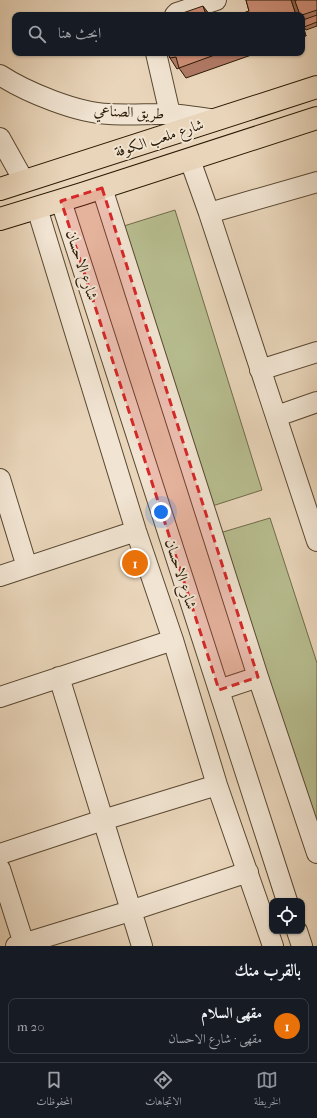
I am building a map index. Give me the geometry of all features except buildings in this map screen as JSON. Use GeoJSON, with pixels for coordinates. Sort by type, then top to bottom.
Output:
{"type":"FeatureCollection","features":[{"type":"Feature","properties":{"kind":"main road","name":"شارع ملعب الكوفة"},"geometry":{"type":"LineString","coordinates":[[0,189],[317,87]]}},
{"type":"Feature","properties":{"kind":"main road","name":"شارع ملعب الكوفة"},"geometry":{"type":"LineString","coordinates":[[0,219],[190,160],[317,118]]}},
{"type":"Feature","properties":{"kind":"street"},"geometry":{"type":"LineString","coordinates":[[181,12],[216,0]]}},
{"type":"Feature","properties":{"kind":"street"},"geometry":{"type":"LineString","coordinates":[[157,56],[170,114]]}},
{"type":"Feature","properties":{"kind":"street","name":"طريق الصناعي"},"geometry":{"type":"LineString","coordinates":[[0,75],[27,90],[80,109],[108,114],[191,115],[216,120]]}},
{"type":"Feature","properties":{"kind":"street"},"geometry":{"type":"LineString","coordinates":[[0,138],[24,181]]}},
{"type":"Feature","properties":{"kind":"street"},"geometry":{"type":"LineString","coordinates":[[190,160],[210,213],[317,541]]}},
{"type":"Feature","properties":{"kind":"street"},"geometry":{"type":"LineString","coordinates":[[210,213],[317,182]]}},
{"type":"Feature","properties":{"kind":"street"},"geometry":{"type":"LineString","coordinates":[[102,188],[258,677],[317,853]]}},
{"type":"Feature","properties":{"kind":"street","name":"شارع الاحسان"},"geometry":{"type":"LineString","coordinates":[[61,201],[287,898]]}},
{"type":"Feature","properties":{"kind":"street"},"geometry":{"type":"LineString","coordinates":[[36,208],[136,531],[173,640],[217,785],[248,872],[268,916],[273,946]]}},
{"type":"Feature","properties":{"kind":"street"},"geometry":{"type":"LineString","coordinates":[[260,370],[317,352]]}},
{"type":"Feature","properties":{"kind":"street"},"geometry":{"type":"LineString","coordinates":[[277,416],[317,402]]}},
{"type":"Feature","properties":{"kind":"street"},"geometry":{"type":"LineString","coordinates":[[0,479],[27,567]]}},
{"type":"Feature","properties":{"kind":"street"},"geometry":{"type":"LineString","coordinates":[[0,576],[136,531]]}},
{"type":"Feature","properties":{"kind":"street"},"geometry":{"type":"LineString","coordinates":[[0,697],[173,640]]}},
{"type":"Feature","properties":{"kind":"street"},"geometry":{"type":"LineString","coordinates":[[59,677],[142,946]]}},
{"type":"Feature","properties":{"kind":"street"},"geometry":{"type":"LineString","coordinates":[[219,690],[258,677]]}},
{"type":"Feature","properties":{"kind":"street"},"geometry":{"type":"LineString","coordinates":[[0,854],[217,785]]}},
{"type":"Feature","properties":{"kind":"street"},"geometry":{"type":"LineString","coordinates":[[0,869],[20,945],[248,872]]}},
{"type":"Feature","properties":{"kind":"street"},"geometry":{"type":"LineString","coordinates":[[298,934],[302,946]]}},
{"type":"Feature","properties":{"kind":"highlighted area"},"geometry":{"type":"Polygon","coordinates":[[[102,188],[258,677],[219,690],[61,201],[102,188]]]}},
{"type":"Feature","properties":{"kind":"green space"},"geometry":{"type":"Polygon","coordinates":[[[175,210],[262,490],[203,509],[111,230],[175,210]]]}},
{"type":"Feature","properties":{"kind":"green space"},"geometry":{"type":"Polygon","coordinates":[[[270,518],[317,663],[317,820],[306,823],[213,535],[270,518]]]}},
{"type":"Feature","properties":{"kind":"place","name":"مقهى السلام"},"geometry":{"type":"Point","coordinates":[135,563]}}]}
